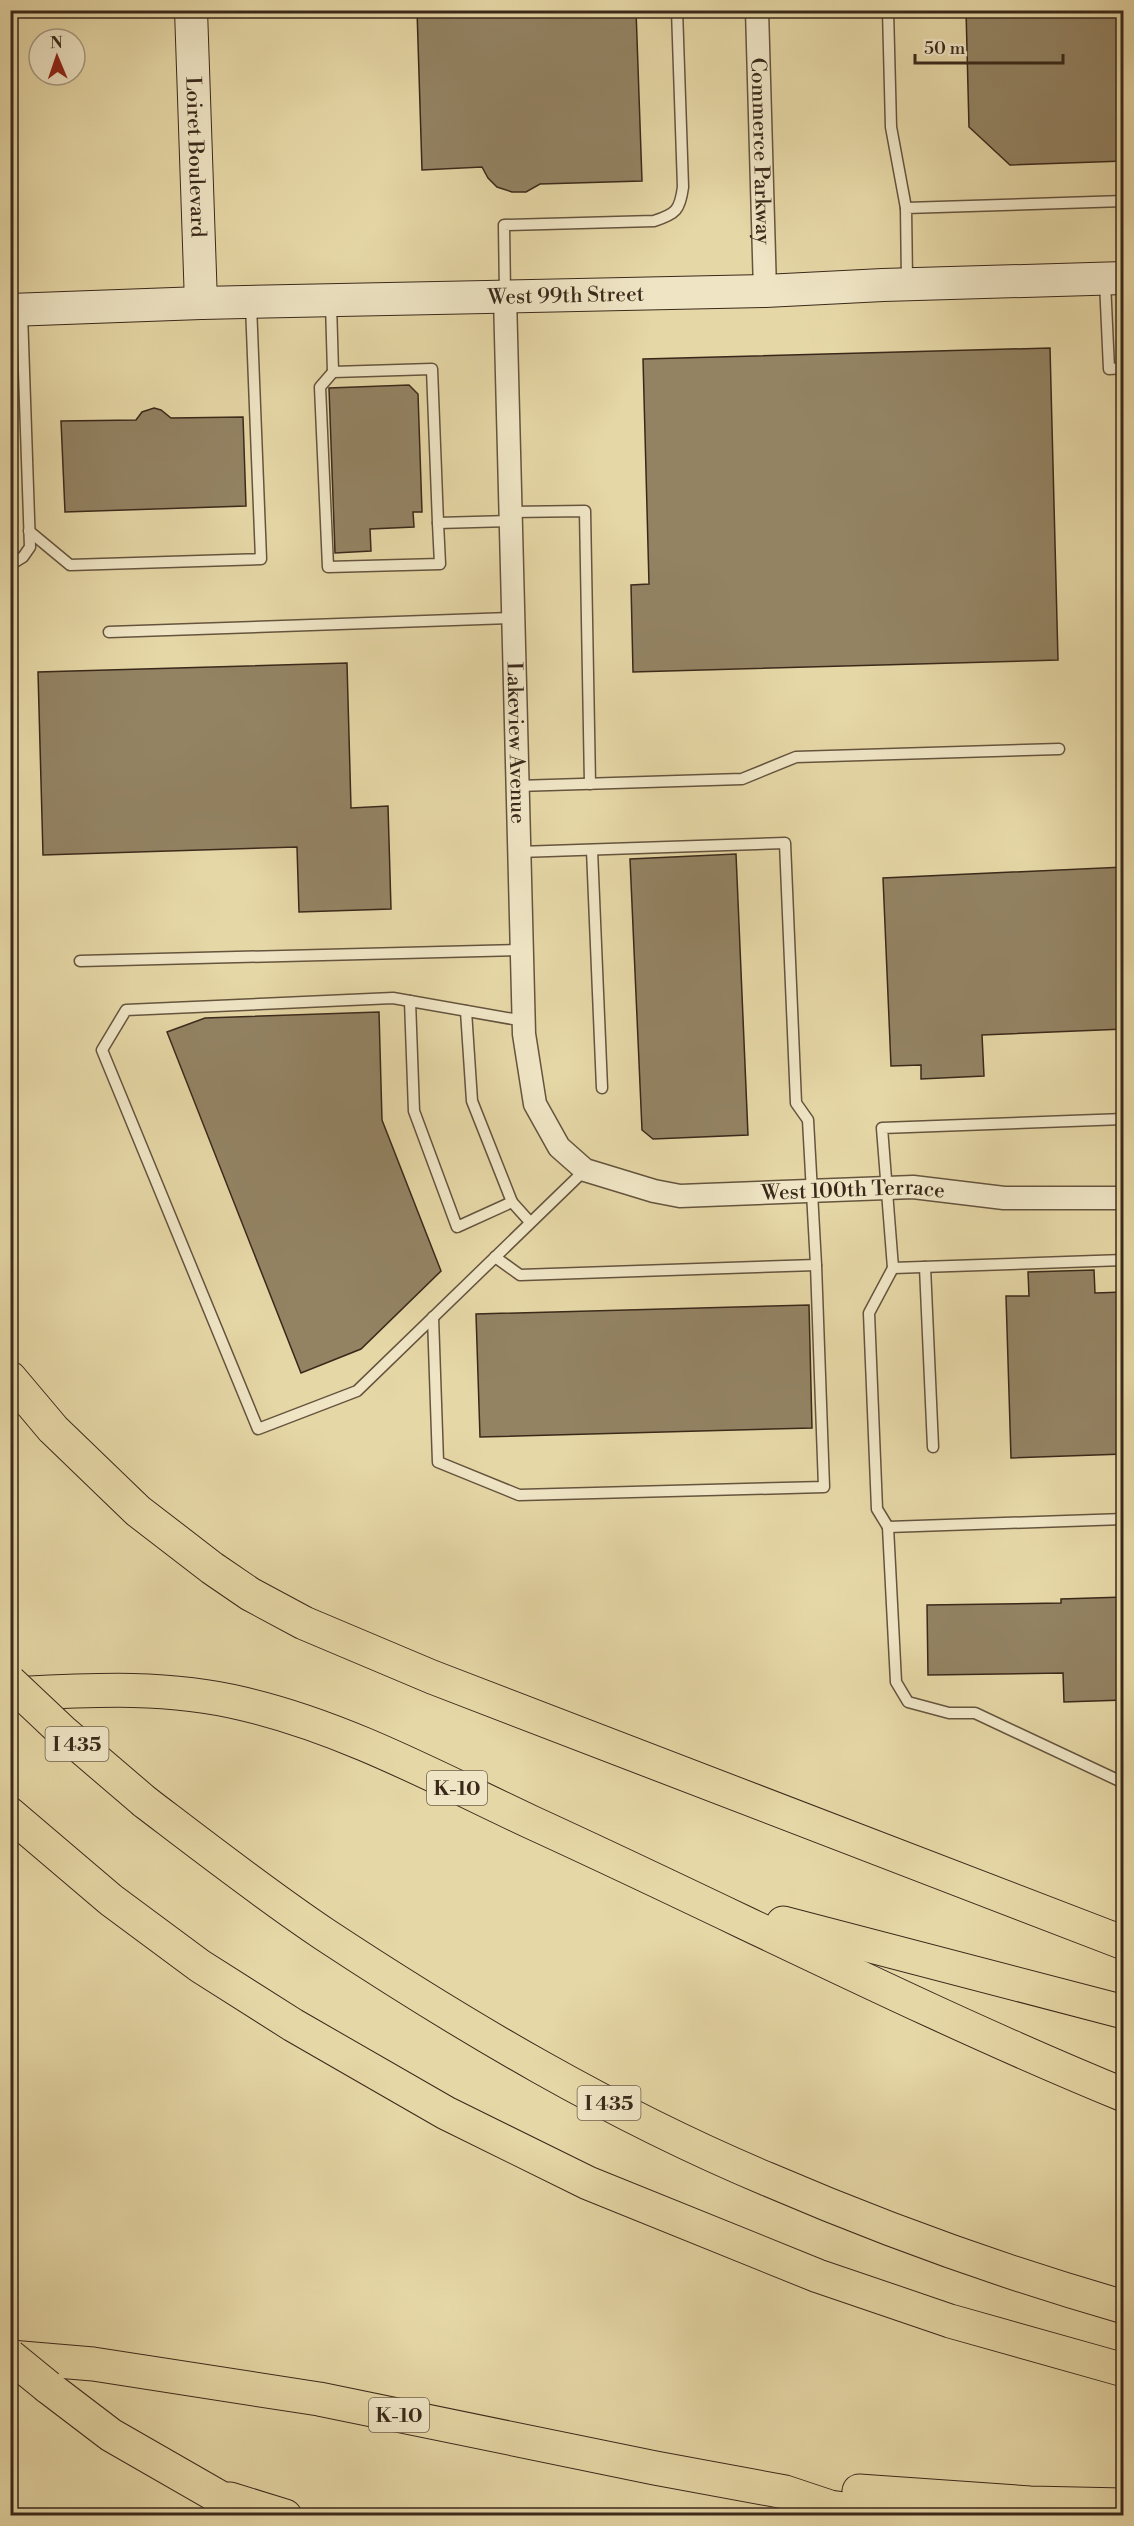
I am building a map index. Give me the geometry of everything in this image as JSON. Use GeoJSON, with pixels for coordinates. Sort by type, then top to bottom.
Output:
{"type":"FeatureCollection","features":[{"type":"Feature","properties":{"kind":"highway"},"geometry":{"type":"LineString","coordinates":[[10,1378],[53,1429],[138,1511],[250,1594],[304,1623],[432,1677],[1124,1943]]}},
{"type":"Feature","properties":{"kind":"highway","name":"I 435"},"geometry":{"type":"LineString","coordinates":[[10,1682],[62,1731],[145,1802],[224,1863],[322,1932],[446,2010],[589,2092],[765,2179],[957,2254],[1124,2307]]}},
{"type":"Feature","properties":{"kind":"highway","name":"K-10"},"geometry":{"type":"LineString","coordinates":[[10,1694],[122,1689],[200,1696],[272,1711],[316,1724],[373,1748],[706,1902]]}},
{"type":"Feature","properties":{"kind":"highway"},"geometry":{"type":"LineString","coordinates":[[17,1821],[111,1900],[200,1965],[293,2025],[476,2128],[588,2183],[818,2276],[950,2321],[1124,2370]]}},
{"type":"Feature","properties":{"kind":"highway"},"geometry":{"type":"LineString","coordinates":[[706,1902],[1124,2012]]}},
{"type":"Feature","properties":{"kind":"highway"},"geometry":{"type":"LineString","coordinates":[[706,1902],[974,2031],[1124,2095]]}},
{"type":"Feature","properties":{"kind":"highway"},"geometry":{"type":"LineString","coordinates":[[10,2357],[111,2435],[252,2516]]}},
{"type":"Feature","properties":{"kind":"highway","name":"K-10"},"geometry":{"type":"LineString","coordinates":[[10,2357],[104,2365],[320,2399],[655,2468],[785,2492]]}},
{"type":"Feature","properties":{"kind":"highway"},"geometry":{"type":"LineString","coordinates":[[785,2492],[831,2488],[1030,2503],[1124,2505]]}},
{"type":"Feature","properties":{"kind":"highway"},"geometry":{"type":"LineString","coordinates":[[785,2492],[830,2507],[894,2516]]}},
{"type":"Feature","properties":{"kind":"highway"},"geometry":{"type":"LineString","coordinates":[[212,2494],[285,2516]]}},
{"type":"Feature","properties":{"kind":"street","name":"Loiret Boulevard"},"geometry":{"type":"LineString","coordinates":[[191,10],[201,303]]}},
{"type":"Feature","properties":{"kind":"street","name":"Commerce Parkway"},"geometry":{"type":"LineString","coordinates":[[757,10],[765,291]]}},
{"type":"Feature","properties":{"kind":"street","name":"West 99th Street"},"geometry":{"type":"LineString","coordinates":[[16,310],[201,303],[765,291],[1114,278]]}},
{"type":"Feature","properties":{"kind":"street","name":"Lakeview Avenue"},"geometry":{"type":"LineString","coordinates":[[505,297],[524,1021],[535,1104],[559,1147],[585,1170]]}},
{"type":"Feature","properties":{"kind":"street","name":"West 100th Terrace"},"geometry":{"type":"LineString","coordinates":[[585,1170],[654,1191],[680,1196],[932,1188],[1029,1199],[1124,1198]]}},
{"type":"Feature","properties":{"kind":"lane"},"geometry":{"type":"LineString","coordinates":[[505,297],[504,225],[654,221],[672,216],[681,203],[677,10]]}},
{"type":"Feature","properties":{"kind":"lane"},"geometry":{"type":"LineString","coordinates":[[888,10],[891,126],[906,208],[908,284]]}},
{"type":"Feature","properties":{"kind":"lane"},"geometry":{"type":"LineString","coordinates":[[906,208],[1124,201]]}},
{"type":"Feature","properties":{"kind":"lane"},"geometry":{"type":"LineString","coordinates":[[1114,278],[1109,369],[1124,368]]}},
{"type":"Feature","properties":{"kind":"lane"},"geometry":{"type":"LineString","coordinates":[[331,300],[333,372],[320,387],[328,567],[440,564],[432,369],[333,372]]}},
{"type":"Feature","properties":{"kind":"lane"},"geometry":{"type":"LineString","coordinates":[[29,531],[70,565],[261,559],[251,302]]}},
{"type":"Feature","properties":{"kind":"lane"},"geometry":{"type":"LineString","coordinates":[[10,565],[23,557],[30,547],[16,310]]}},
{"type":"Feature","properties":{"kind":"lane"},"geometry":{"type":"LineString","coordinates":[[438,523],[585,511],[591,783]]}},
{"type":"Feature","properties":{"kind":"lane"},"geometry":{"type":"LineString","coordinates":[[109,632],[513,618]]}},
{"type":"Feature","properties":{"kind":"lane"},"geometry":{"type":"LineString","coordinates":[[518,786],[742,778],[796,757],[1059,749]]}},
{"type":"Feature","properties":{"kind":"lane"},"geometry":{"type":"LineString","coordinates":[[433,1317],[438,1462],[519,1495],[824,1487],[813,1190],[808,1120],[796,1103],[785,843],[519,852]]}},
{"type":"Feature","properties":{"kind":"lane"},"geometry":{"type":"LineString","coordinates":[[592,850],[602,1088]]}},
{"type":"Feature","properties":{"kind":"lane"},"geometry":{"type":"LineString","coordinates":[[80,961],[522,950]]}},
{"type":"Feature","properties":{"kind":"lane"},"geometry":{"type":"LineString","coordinates":[[524,1021],[393,998],[126,1010],[102,1050],[258,1429],[357,1391],[585,1170]]}},
{"type":"Feature","properties":{"kind":"lane"},"geometry":{"type":"LineString","coordinates":[[410,1001],[414,1112],[457,1227],[512,1202]]}},
{"type":"Feature","properties":{"kind":"lane"},"geometry":{"type":"LineString","coordinates":[[466,1011],[472,1101],[512,1202],[530,1222]]}},
{"type":"Feature","properties":{"kind":"lane"},"geometry":{"type":"LineString","coordinates":[[1124,1119],[882,1128],[893,1268],[869,1313],[877,1509],[888,1527],[896,1682],[908,1702],[949,1713],[975,1713],[1124,1783]]}},
{"type":"Feature","properties":{"kind":"lane"},"geometry":{"type":"LineString","coordinates":[[495,1257],[520,1275],[816,1265]]}},
{"type":"Feature","properties":{"kind":"lane"},"geometry":{"type":"LineString","coordinates":[[893,1268],[1124,1260]]}},
{"type":"Feature","properties":{"kind":"lane"},"geometry":{"type":"LineString","coordinates":[[924,1267],[933,1447]]}},
{"type":"Feature","properties":{"kind":"lane"},"geometry":{"type":"LineString","coordinates":[[888,1527],[1124,1519]]}},
{"type":"Feature","properties":{"kind":"building"},"geometry":{"type":"Polygon","coordinates":[[[417,10],[636,10],[642,181],[540,184],[526,192],[512,192],[497,187],[482,167],[422,170],[417,10]]]}},
{"type":"Feature","properties":{"kind":"building"},"geometry":{"type":"Polygon","coordinates":[[[966,10],[1124,10],[1124,161],[1010,165],[969,127],[966,10]]]}},
{"type":"Feature","properties":{"kind":"building"},"geometry":{"type":"Polygon","coordinates":[[[1050,348],[1058,660],[633,672],[631,585],[649,584],[643,359],[1050,348]]]}},
{"type":"Feature","properties":{"kind":"building"},"geometry":{"type":"Polygon","coordinates":[[[409,385],[418,394],[422,512],[413,512],[414,527],[370,529],[371,551],[335,553],[329,388],[409,385]]]}},
{"type":"Feature","properties":{"kind":"building"},"geometry":{"type":"Polygon","coordinates":[[[154,408],[161,410],[171,418],[243,417],[246,506],[65,512],[61,421],[136,420],[142,412],[154,408]]]}},
{"type":"Feature","properties":{"kind":"building"},"geometry":{"type":"Polygon","coordinates":[[[347,663],[351,808],[388,806],[391,909],[299,912],[297,847],[43,855],[38,672],[347,663]]]}},
{"type":"Feature","properties":{"kind":"building"},"geometry":{"type":"Polygon","coordinates":[[[736,854],[748,1135],[653,1139],[642,1130],[630,859],[736,854]]]}},
{"type":"Feature","properties":{"kind":"building"},"geometry":{"type":"Polygon","coordinates":[[[1124,867],[1124,1029],[982,1035],[984,1076],[921,1079],[921,1065],[891,1066],[883,878],[1124,867]]]}},
{"type":"Feature","properties":{"kind":"building"},"geometry":{"type":"Polygon","coordinates":[[[379,1012],[382,1120],[441,1271],[361,1349],[301,1373],[167,1032],[205,1018],[379,1012]]]}},
{"type":"Feature","properties":{"kind":"building"},"geometry":{"type":"Polygon","coordinates":[[[1094,1270],[1095,1293],[1124,1292],[1124,1454],[1011,1458],[1006,1296],[1029,1296],[1028,1272],[1094,1270]]]}},
{"type":"Feature","properties":{"kind":"building"},"geometry":{"type":"Polygon","coordinates":[[[809,1305],[812,1428],[480,1437],[476,1314],[809,1305]]]}},
{"type":"Feature","properties":{"kind":"building"},"geometry":{"type":"Polygon","coordinates":[[[1124,1597],[1124,1700],[1064,1702],[1063,1673],[928,1675],[927,1605],[1061,1603],[1061,1599],[1124,1597]]]}}]}
